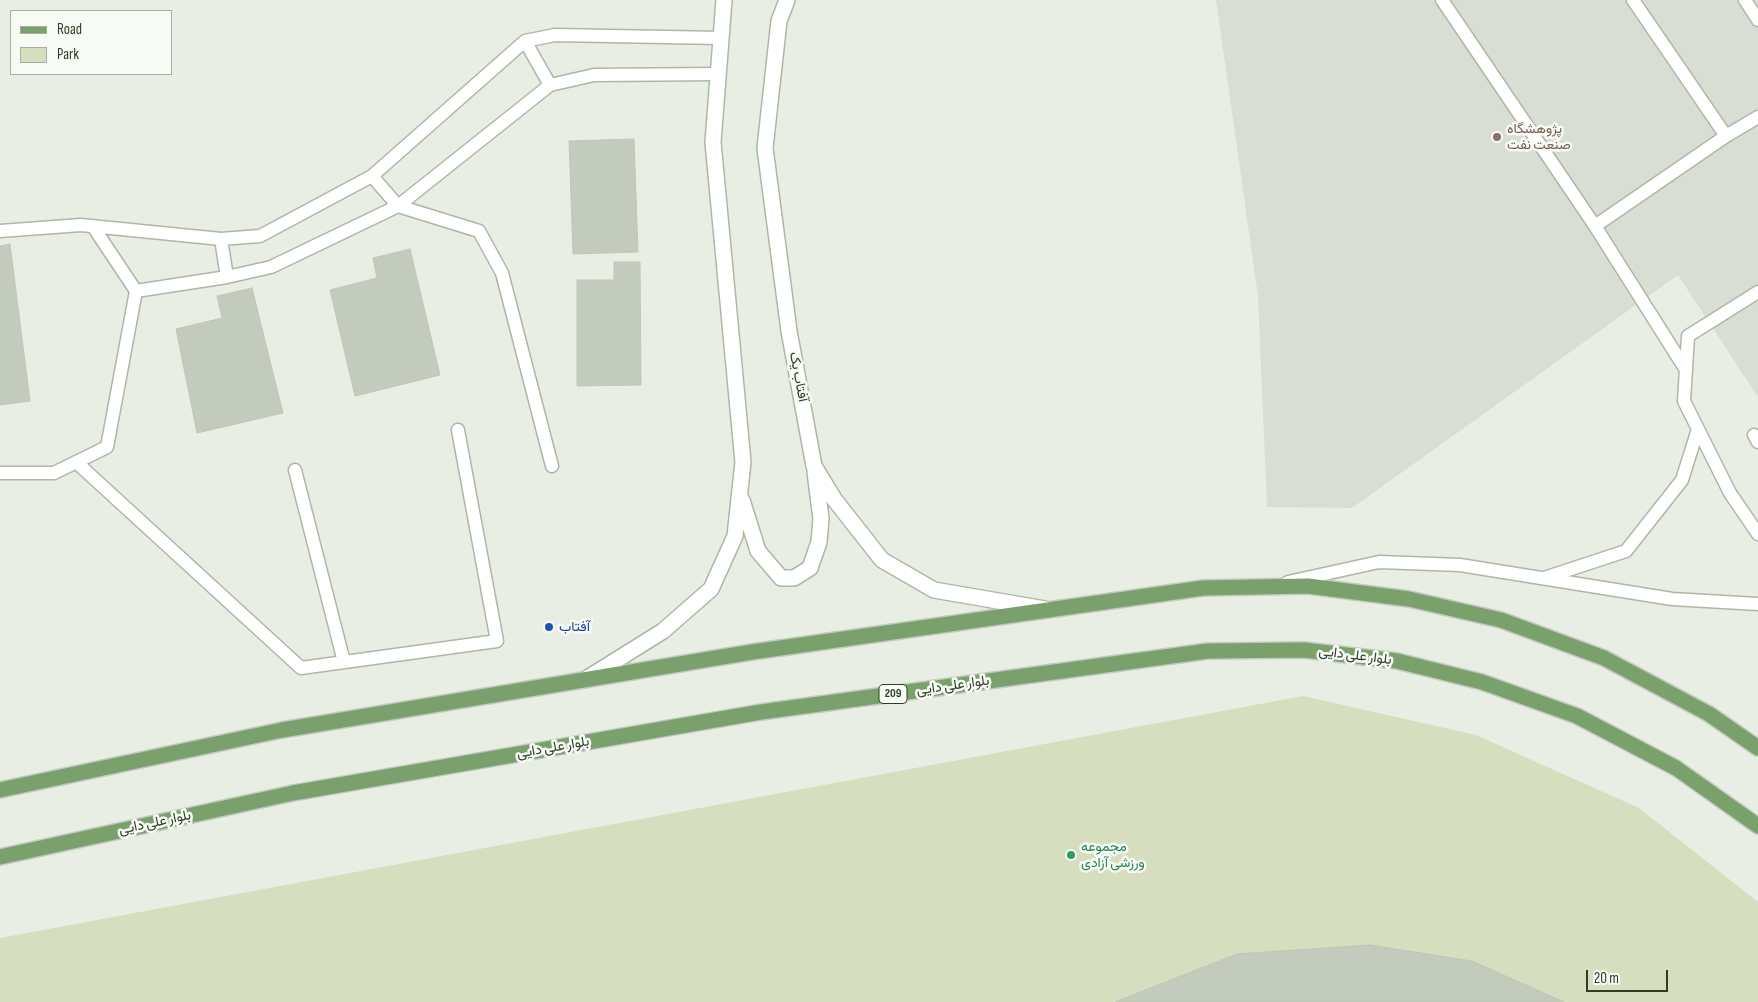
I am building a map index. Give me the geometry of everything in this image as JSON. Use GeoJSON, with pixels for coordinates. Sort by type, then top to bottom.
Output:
{"type":"FeatureCollection","features":[{"type":"Feature","properties":{"kind":"main road"},"geometry":{"type":"LineString","coordinates":[[0,790],[282,730],[752,652],[1203,588],[1308,586],[1409,599],[1501,620],[1604,658],[1709,714],[1758,748]]}},
{"type":"Feature","properties":{"kind":"main road","name":"بلوار علی دایی"},"geometry":{"type":"LineString","coordinates":[[0,856],[293,793],[761,712],[1198,653],[1227,651],[1304,650],[1396,660],[1482,682],[1577,716],[1676,768],[1758,826]]}},
{"type":"Feature","properties":{"kind":"street"},"geometry":{"type":"LineString","coordinates":[[585,680],[663,631],[711,588],[735,536],[744,462],[713,142],[724,0]]}},
{"type":"Feature","properties":{"kind":"street","name":"آفتاب یک"},"geometry":{"type":"LineString","coordinates":[[787,0],[779,21],[765,148],[789,330],[814,466],[834,499],[882,560],[934,590],[1047,609]]}},
{"type":"Feature","properties":{"kind":"street"},"geometry":{"type":"LineString","coordinates":[[740,494],[758,551],[781,578],[794,578],[810,568],[819,542],[821,519],[814,466]]}},
{"type":"Feature","properties":{"kind":"lane"},"geometry":{"type":"LineString","coordinates":[[1442,0],[1595,226],[1686,370]]}},
{"type":"Feature","properties":{"kind":"lane"},"geometry":{"type":"LineString","coordinates":[[1633,0],[1726,136]]}},
{"type":"Feature","properties":{"kind":"lane"},"geometry":{"type":"LineString","coordinates":[[1745,0],[1758,20]]}},
{"type":"Feature","properties":{"kind":"lane"},"geometry":{"type":"LineString","coordinates":[[0,231],[81,225],[94,228],[221,240],[260,236],[372,176],[525,41],[555,35],[721,38]]}},
{"type":"Feature","properties":{"kind":"lane"},"geometry":{"type":"LineString","coordinates":[[525,41],[550,85]]}},
{"type":"Feature","properties":{"kind":"lane"},"geometry":{"type":"LineString","coordinates":[[136,291],[227,277],[271,267],[398,206],[550,85],[594,75],[718,74]]}},
{"type":"Feature","properties":{"kind":"lane"},"geometry":{"type":"LineString","coordinates":[[1595,226],[1726,136],[1758,117]]}},
{"type":"Feature","properties":{"kind":"lane"},"geometry":{"type":"LineString","coordinates":[[372,176],[398,206],[479,231],[502,273],[552,466]]}},
{"type":"Feature","properties":{"kind":"lane"},"geometry":{"type":"LineString","coordinates":[[0,473],[54,473],[107,447],[136,291],[94,228]]}},
{"type":"Feature","properties":{"kind":"lane"},"geometry":{"type":"LineString","coordinates":[[221,240],[227,277]]}},
{"type":"Feature","properties":{"kind":"lane"},"geometry":{"type":"LineString","coordinates":[[1758,292],[1688,336],[1684,401],[1730,493],[1758,534]]}},
{"type":"Feature","properties":{"kind":"lane"},"geometry":{"type":"LineString","coordinates":[[1543,578],[1626,551],[1682,480],[1698,429]]}},
{"type":"Feature","properties":{"kind":"lane"},"geometry":{"type":"LineString","coordinates":[[76,462],[301,668],[496,642],[458,430]]}},
{"type":"Feature","properties":{"kind":"lane"},"geometry":{"type":"LineString","coordinates":[[295,470],[344,662]]}},
{"type":"Feature","properties":{"kind":"lane"},"geometry":{"type":"LineString","coordinates":[[1270,587],[1379,562],[1460,565],[1672,600],[1758,604]]}},
{"type":"Feature","properties":{"kind":"shaded area","name":"پژوهشگاه صنعت نفت"},"geometry":{"type":"Polygon","coordinates":[[[1216,0],[1758,0],[1758,397],[1678,275],[1352,508],[1267,507],[1258,296],[1216,0]]]}},
{"type":"Feature","properties":{"kind":"green space","name":"مجموعه ورزشی آزادی"},"geometry":{"type":"Polygon","coordinates":[[[1303,696],[1476,735],[1639,808],[1758,902],[1758,1002],[0,1002],[0,938],[1303,696]]]}},
{"type":"Feature","properties":{"kind":"building"},"geometry":{"type":"Polygon","coordinates":[[[634,139],[638,252],[573,254],[569,141],[634,139]]]}},
{"type":"Feature","properties":{"kind":"building"},"geometry":{"type":"Polygon","coordinates":[[[10,244],[30,401],[0,405],[0,246],[10,244]]]}},
{"type":"Feature","properties":{"kind":"building"},"geometry":{"type":"Polygon","coordinates":[[[410,249],[440,375],[355,396],[330,290],[377,278],[373,258],[410,249]]]}},
{"type":"Feature","properties":{"kind":"building"},"geometry":{"type":"Polygon","coordinates":[[[614,262],[640,262],[641,385],[577,386],[577,280],[614,280],[614,262]]]}},
{"type":"Feature","properties":{"kind":"building"},"geometry":{"type":"Polygon","coordinates":[[[252,288],[283,413],[197,433],[176,329],[222,318],[217,296],[252,288]]]}},
{"type":"Feature","properties":{"kind":"building"},"geometry":{"type":"Polygon","coordinates":[[[1370,945],[1472,961],[1564,1002],[1115,1002],[1237,954],[1370,945]]]}},
{"type":"Feature","properties":{"kind":"place","name":"پژوهشگاه صنعت نفت"},"geometry":{"type":"Point","coordinates":[1497,137]}},
{"type":"Feature","properties":{"kind":"place","name":"آفتاب"},"geometry":{"type":"Point","coordinates":[549,627]}},
{"type":"Feature","properties":{"kind":"place","name":"مجموعه ورزشی آزادی"},"geometry":{"type":"Point","coordinates":[1071,855]}}]}
